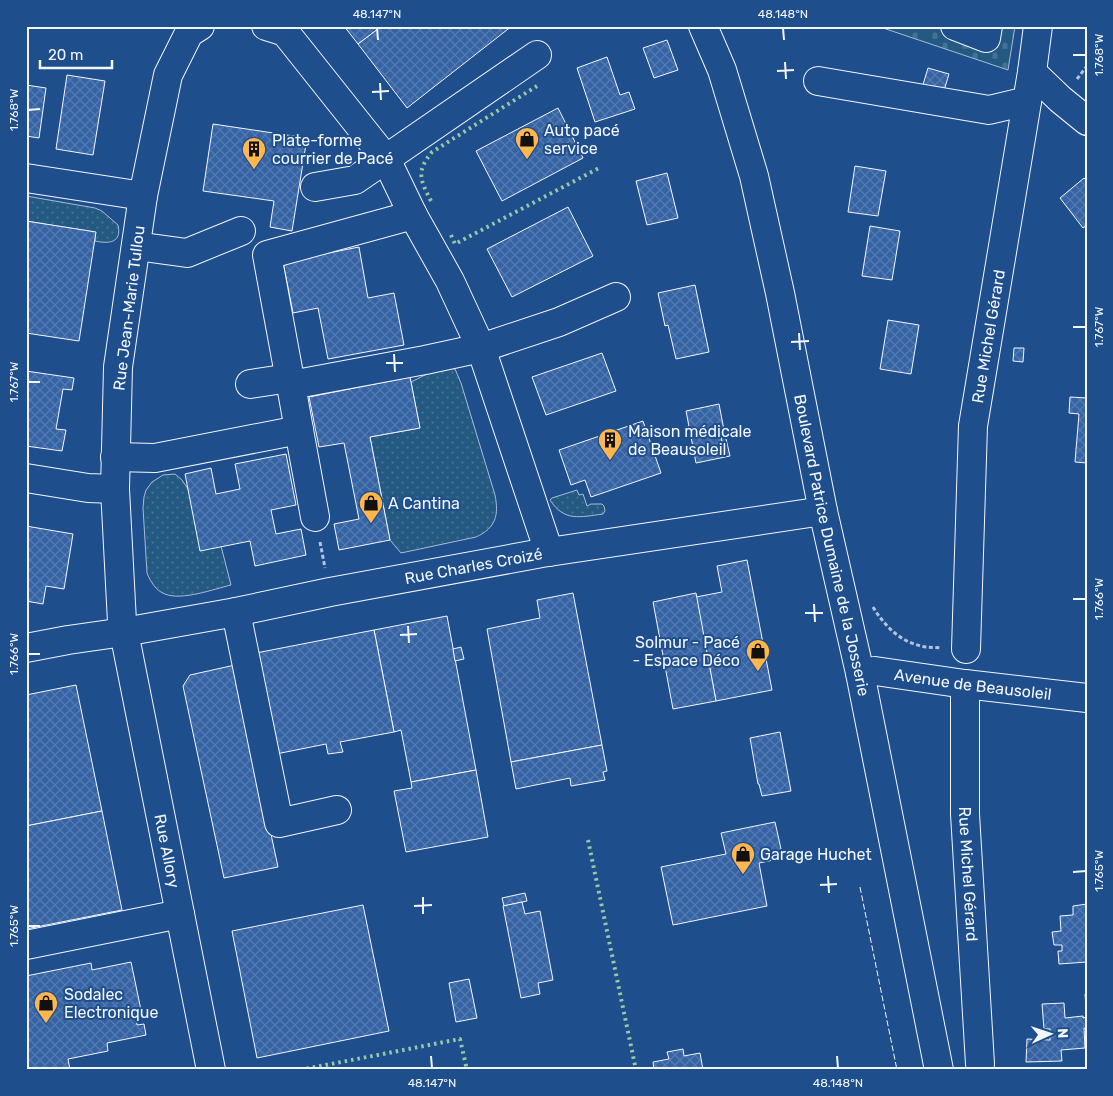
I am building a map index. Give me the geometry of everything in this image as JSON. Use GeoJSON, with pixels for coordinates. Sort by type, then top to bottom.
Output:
{"type":"FeatureCollection","features":[{"type":"Feature","properties":{"kind":"street","name":"Rue Jean-Marie Tullou"},"geometry":{"type":"LineString","coordinates":[[124,632],[114,489],[118,367],[143,196],[168,75],[190,33],[200,26]]}},
{"type":"Feature","properties":{"kind":"street"},"geometry":{"type":"LineString","coordinates":[[266,26],[285,32],[386,158],[413,215],[450,281],[481,348],[549,552]]}},
{"type":"Feature","properties":{"kind":"street","name":"Boulevard Patrice Dumaine de la Josserie"},"geometry":{"type":"LineString","coordinates":[[703,26],[722,70],[754,176],[780,293],[823,510],[860,674],[939,1070]]}},
{"type":"Feature","properties":{"kind":"street"},"geometry":{"type":"LineString","coordinates":[[955,26],[986,38],[988,26]]}},
{"type":"Feature","properties":{"kind":"street","name":"Rue Michel Gérard"},"geometry":{"type":"LineString","coordinates":[[966,649],[973,426],[1038,26]]}},
{"type":"Feature","properties":{"kind":"street"},"geometry":{"type":"LineString","coordinates":[[315,187],[355,180],[537,55]]}},
{"type":"Feature","properties":{"kind":"street"},"geometry":{"type":"LineString","coordinates":[[1032,72],[1060,99],[1087,121]]}},
{"type":"Feature","properties":{"kind":"street"},"geometry":{"type":"LineString","coordinates":[[818,81],[989,110],[1027,101]]}},
{"type":"Feature","properties":{"kind":"street"},"geometry":{"type":"LineString","coordinates":[[26,178],[143,196]]}},
{"type":"Feature","properties":{"kind":"street"},"geometry":{"type":"LineString","coordinates":[[315,517],[267,255],[413,215]]}},
{"type":"Feature","properties":{"kind":"street"},"geometry":{"type":"LineString","coordinates":[[136,246],[187,253],[241,231]]}},
{"type":"Feature","properties":{"kind":"street"},"geometry":{"type":"LineString","coordinates":[[250,384],[291,382],[425,360],[481,348],[560,322],[616,298]]}},
{"type":"Feature","properties":{"kind":"street"},"geometry":{"type":"LineString","coordinates":[[115,457],[155,458],[299,430]]}},
{"type":"Feature","properties":{"kind":"street"},"geometry":{"type":"LineString","coordinates":[[26,478],[88,488],[114,489]]}},
{"type":"Feature","properties":{"kind":"street","name":"Rue Charles Croizé"},"geometry":{"type":"LineString","coordinates":[[26,648],[236,612],[330,592],[549,552],[823,510]]}},
{"type":"Feature","properties":{"kind":"street"},"geometry":{"type":"LineString","coordinates":[[236,612],[279,823],[338,810]]}},
{"type":"Feature","properties":{"kind":"street","name":"Rue Allory"},"geometry":{"type":"LineString","coordinates":[[124,632],[211,1070]]}},
{"type":"Feature","properties":{"kind":"street","name":"Avenue de Beausoleil"},"geometry":{"type":"LineString","coordinates":[[860,674],[875,671],[965,684],[1087,698]]}},
{"type":"Feature","properties":{"kind":"street","name":"Rue Michel Gérard"},"geometry":{"type":"LineString","coordinates":[[965,684],[965,814],[980,1064]]}},
{"type":"Feature","properties":{"kind":"street"},"geometry":{"type":"LineString","coordinates":[[26,945],[180,914]]}},
{"type":"Feature","properties":{"kind":"path"},"geometry":{"type":"LineString","coordinates":[[315,517],[330,592]]}},
{"type":"Feature","properties":{"kind":"green space"},"geometry":{"type":"Polygon","coordinates":[[[877,26],[1015,26],[1008,70],[877,26]]]}},
{"type":"Feature","properties":{"kind":"green space"},"geometry":{"type":"Polygon","coordinates":[[[26,196],[95,208],[102,211],[118,225],[118,236],[113,241],[100,242],[95,241],[95,232],[26,221],[26,196]]]}},
{"type":"Feature","properties":{"kind":"green space"},"geometry":{"type":"Polygon","coordinates":[[[441,367],[455,369],[461,383],[495,495],[496,515],[492,525],[476,537],[401,553],[390,540],[370,437],[420,428],[411,382],[441,367]]]}},
{"type":"Feature","properties":{"kind":"green space"},"geometry":{"type":"Polygon","coordinates":[[[175,474],[188,489],[221,546],[231,585],[198,594],[172,596],[159,591],[150,579],[147,573],[144,497],[146,490],[152,482],[163,475],[175,474]]]}},
{"type":"Feature","properties":{"kind":"green space"},"geometry":{"type":"Polygon","coordinates":[[[577,490],[579,495],[583,494],[587,506],[602,504],[605,511],[603,514],[580,517],[567,515],[555,507],[550,500],[577,490]]]}},
{"type":"Feature","properties":{"kind":"building"},"geometry":{"type":"Polygon","coordinates":[[[344,26],[382,26],[358,44],[344,26]]]}},
{"type":"Feature","properties":{"kind":"building"},"geometry":{"type":"Polygon","coordinates":[[[382,26],[512,26],[407,108],[358,44],[382,26]]]}},
{"type":"Feature","properties":{"kind":"building"},"geometry":{"type":"Polygon","coordinates":[[[667,40],[678,70],[654,78],[643,48],[667,40]]]}},
{"type":"Feature","properties":{"kind":"building"},"geometry":{"type":"Polygon","coordinates":[[[607,57],[620,95],[629,92],[635,109],[595,122],[577,68],[607,57]]]}},
{"type":"Feature","properties":{"kind":"building"},"geometry":{"type":"Polygon","coordinates":[[[928,68],[949,74],[943,94],[922,88],[928,68]]]}},
{"type":"Feature","properties":{"kind":"building"},"geometry":{"type":"Polygon","coordinates":[[[67,75],[105,81],[93,155],[56,149],[67,75]]]}},
{"type":"Feature","properties":{"kind":"building"},"geometry":{"type":"Polygon","coordinates":[[[26,85],[46,88],[39,138],[26,136],[26,85]]]}},
{"type":"Feature","properties":{"kind":"building"},"geometry":{"type":"Polygon","coordinates":[[[558,108],[583,158],[502,201],[476,151],[558,108]]]}},
{"type":"Feature","properties":{"kind":"building","name":"Plate-forme courrier de Pacé"},"geometry":{"type":"Polygon","coordinates":[[[213,124],[307,138],[292,231],[270,227],[274,201],[203,191],[213,124]]]}},
{"type":"Feature","properties":{"kind":"building"},"geometry":{"type":"Polygon","coordinates":[[[855,166],[886,171],[878,216],[848,212],[855,166]]]}},
{"type":"Feature","properties":{"kind":"building"},"geometry":{"type":"Polygon","coordinates":[[[667,173],[678,218],[647,225],[636,181],[667,173]]]}},
{"type":"Feature","properties":{"kind":"building"},"geometry":{"type":"Polygon","coordinates":[[[1084,178],[1087,181],[1087,225],[1083,228],[1060,198],[1084,178]]]}},
{"type":"Feature","properties":{"kind":"building"},"geometry":{"type":"Polygon","coordinates":[[[568,207],[593,256],[512,297],[487,249],[568,207]]]}},
{"type":"Feature","properties":{"kind":"building"},"geometry":{"type":"Polygon","coordinates":[[[26,221],[96,232],[79,341],[26,333],[26,221]]]}},
{"type":"Feature","properties":{"kind":"building"},"geometry":{"type":"Polygon","coordinates":[[[870,226],[900,231],[892,280],[862,276],[870,226]]]}},
{"type":"Feature","properties":{"kind":"building"},"geometry":{"type":"Polygon","coordinates":[[[359,247],[368,298],[394,293],[404,345],[328,359],[318,308],[293,313],[283,262],[359,247]]]}},
{"type":"Feature","properties":{"kind":"building"},"geometry":{"type":"Polygon","coordinates":[[[695,285],[709,352],[676,359],[668,325],[665,326],[658,293],[695,285]]]}},
{"type":"Feature","properties":{"kind":"building"},"geometry":{"type":"Polygon","coordinates":[[[888,320],[919,325],[911,374],[880,369],[888,320]]]}},
{"type":"Feature","properties":{"kind":"building"},"geometry":{"type":"Polygon","coordinates":[[[1014,348],[1024,348],[1023,362],[1013,361],[1014,348]]]}},
{"type":"Feature","properties":{"kind":"building"},"geometry":{"type":"Polygon","coordinates":[[[602,353],[616,391],[546,415],[532,377],[602,353]]]}},
{"type":"Feature","properties":{"kind":"building"},"geometry":{"type":"Polygon","coordinates":[[[26,371],[74,378],[72,390],[63,389],[56,429],[66,430],[62,451],[26,446],[26,371]]]}},
{"type":"Feature","properties":{"kind":"building"},"geometry":{"type":"Polygon","coordinates":[[[410,377],[420,428],[370,437],[390,540],[339,550],[334,524],[359,519],[344,443],[319,447],[309,397],[410,377]]]}},
{"type":"Feature","properties":{"kind":"building"},"geometry":{"type":"Polygon","coordinates":[[[1070,397],[1087,398],[1087,463],[1075,462],[1079,414],[1069,413],[1070,397]]]}},
{"type":"Feature","properties":{"kind":"building"},"geometry":{"type":"Polygon","coordinates":[[[719,404],[724,430],[720,431],[725,457],[696,463],[686,411],[719,404]]]}},
{"type":"Feature","properties":{"kind":"building","name":"Maison médicale de Beausoleil"},"geometry":{"type":"Polygon","coordinates":[[[643,421],[661,473],[591,497],[585,480],[571,485],[559,450],[643,421]]]}},
{"type":"Feature","properties":{"kind":"building"},"geometry":{"type":"Polygon","coordinates":[[[724,430],[730,456],[725,457],[720,431],[724,430]]]}},
{"type":"Feature","properties":{"kind":"building"},"geometry":{"type":"Polygon","coordinates":[[[286,454],[296,505],[271,510],[276,534],[301,529],[306,555],[255,566],[250,541],[200,551],[185,474],[211,468],[216,494],[240,489],[235,464],[286,454]]]}},
{"type":"Feature","properties":{"kind":"building"},"geometry":{"type":"Polygon","coordinates":[[[26,526],[73,534],[64,589],[46,586],[43,604],[26,601],[26,526]]]}},
{"type":"Feature","properties":{"kind":"building"},"geometry":{"type":"Polygon","coordinates":[[[747,560],[772,690],[716,701],[696,597],[722,592],[717,566],[747,560]]]}},
{"type":"Feature","properties":{"kind":"building"},"geometry":{"type":"Polygon","coordinates":[[[573,593],[602,745],[511,762],[487,629],[540,618],[537,600],[573,593]]]}},
{"type":"Feature","properties":{"kind":"building"},"geometry":{"type":"Polygon","coordinates":[[[696,593],[716,701],[673,709],[653,602],[696,593]]]}},
{"type":"Feature","properties":{"kind":"building"},"geometry":{"type":"Polygon","coordinates":[[[447,616],[476,770],[411,782],[401,730],[394,732],[374,630],[447,616]]]}},
{"type":"Feature","properties":{"kind":"building"},"geometry":{"type":"Polygon","coordinates":[[[374,630],[394,732],[340,742],[343,752],[328,754],[326,744],[276,754],[256,653],[374,630]]]}},
{"type":"Feature","properties":{"kind":"building"},"geometry":{"type":"Polygon","coordinates":[[[461,647],[464,659],[455,661],[453,649],[461,647]]]}},
{"type":"Feature","properties":{"kind":"building"},"geometry":{"type":"Polygon","coordinates":[[[235,665],[278,867],[224,878],[183,686],[190,675],[235,665]]]}},
{"type":"Feature","properties":{"kind":"building"},"geometry":{"type":"Polygon","coordinates":[[[76,685],[102,811],[26,826],[26,695],[76,685]]]}},
{"type":"Feature","properties":{"kind":"building"},"geometry":{"type":"Polygon","coordinates":[[[780,732],[791,791],[762,796],[750,738],[780,732]]]}},
{"type":"Feature","properties":{"kind":"building"},"geometry":{"type":"Polygon","coordinates":[[[602,745],[607,771],[603,772],[605,780],[571,786],[570,778],[516,789],[511,762],[602,745]]]}},
{"type":"Feature","properties":{"kind":"building"},"geometry":{"type":"Polygon","coordinates":[[[476,770],[488,837],[406,852],[394,791],[412,788],[411,782],[476,770]]]}},
{"type":"Feature","properties":{"kind":"building"},"geometry":{"type":"Polygon","coordinates":[[[102,811],[122,910],[26,929],[26,826],[102,811]]]}},
{"type":"Feature","properties":{"kind":"building"},"geometry":{"type":"Polygon","coordinates":[[[775,822],[783,858],[759,863],[767,906],[673,925],[661,867],[726,854],[721,833],[775,822]]]}},
{"type":"Feature","properties":{"kind":"building"},"geometry":{"type":"Polygon","coordinates":[[[525,893],[527,901],[504,906],[502,898],[525,893]]]}},
{"type":"Feature","properties":{"kind":"building"},"geometry":{"type":"Polygon","coordinates":[[[522,902],[525,914],[540,911],[553,980],[538,983],[540,994],[521,998],[503,906],[522,902]]]}},
{"type":"Feature","properties":{"kind":"building"},"geometry":{"type":"Polygon","coordinates":[[[1087,904],[1087,962],[1059,964],[1058,951],[1062,951],[1062,945],[1054,945],[1052,932],[1061,931],[1060,916],[1073,915],[1073,906],[1087,904]]]}},
{"type":"Feature","properties":{"kind":"building"},"geometry":{"type":"Polygon","coordinates":[[[363,905],[389,1031],[257,1058],[232,931],[363,905]]]}},
{"type":"Feature","properties":{"kind":"building"},"geometry":{"type":"Polygon","coordinates":[[[131,962],[142,1015],[136,1016],[137,1025],[144,1024],[146,1035],[107,1043],[108,1051],[68,1059],[70,1070],[26,1070],[26,976],[91,963],[92,970],[131,962]]]}},
{"type":"Feature","properties":{"kind":"building"},"geometry":{"type":"Polygon","coordinates":[[[469,979],[477,1018],[456,1022],[449,983],[469,979]]]}},
{"type":"Feature","properties":{"kind":"building"},"geometry":{"type":"Polygon","coordinates":[[[1087,993],[1087,1017],[1085,994],[1087,993]]]}},
{"type":"Feature","properties":{"kind":"building"},"geometry":{"type":"Polygon","coordinates":[[[1064,1003],[1065,1018],[1087,1017],[1087,1029],[1084,1028],[1085,1048],[1061,1050],[1062,1061],[1026,1062],[1027,1039],[1050,1040],[1050,1029],[1044,1029],[1042,1004],[1064,1003]]]}},
{"type":"Feature","properties":{"kind":"building"},"geometry":{"type":"Polygon","coordinates":[[[683,1049],[684,1056],[700,1053],[703,1070],[654,1070],[653,1062],[669,1059],[667,1052],[683,1049]]]}},
{"type":"Feature","properties":{"kind":"hedge"},"geometry":{"type":"LineString","coordinates":[[431,201],[421,176],[424,165],[432,152],[537,86]]}},
{"type":"Feature","properties":{"kind":"hedge"},"geometry":{"type":"LineString","coordinates":[[451,235],[455,244],[601,167]]}},
{"type":"Feature","properties":{"kind":"hedge"},"geometry":{"type":"LineString","coordinates":[[588,840],[636,1070]]}},
{"type":"Feature","properties":{"kind":"hedge"},"geometry":{"type":"LineString","coordinates":[[300,1070],[460,1039],[467,1070]]}},
{"type":"Feature","properties":{"kind":"fence"},"geometry":{"type":"LineString","coordinates":[[860,887],[897,1070]]}},
{"type":"Feature","properties":{"kind":"place","name":"Auto pacé service"},"geometry":{"type":"Point","coordinates":[527,160]}},
{"type":"Feature","properties":{"kind":"place","name":"Plate-forme courrier de Pacé"},"geometry":{"type":"Point","coordinates":[254,170]}},
{"type":"Feature","properties":{"kind":"place","name":"Maison médicale de Beausoleil"},"geometry":{"type":"Point","coordinates":[610,461]}},
{"type":"Feature","properties":{"kind":"place","name":"A Cantina"},"geometry":{"type":"Point","coordinates":[371,524]}},
{"type":"Feature","properties":{"kind":"place","name":"Solmur - Pacé - Espace Déco"},"geometry":{"type":"Point","coordinates":[758,672]}},
{"type":"Feature","properties":{"kind":"place","name":"Garage Huchet"},"geometry":{"type":"Point","coordinates":[743,875]}},
{"type":"Feature","properties":{"kind":"place","name":"Sodalec Electronique"},"geometry":{"type":"Point","coordinates":[46,1024]}}]}
